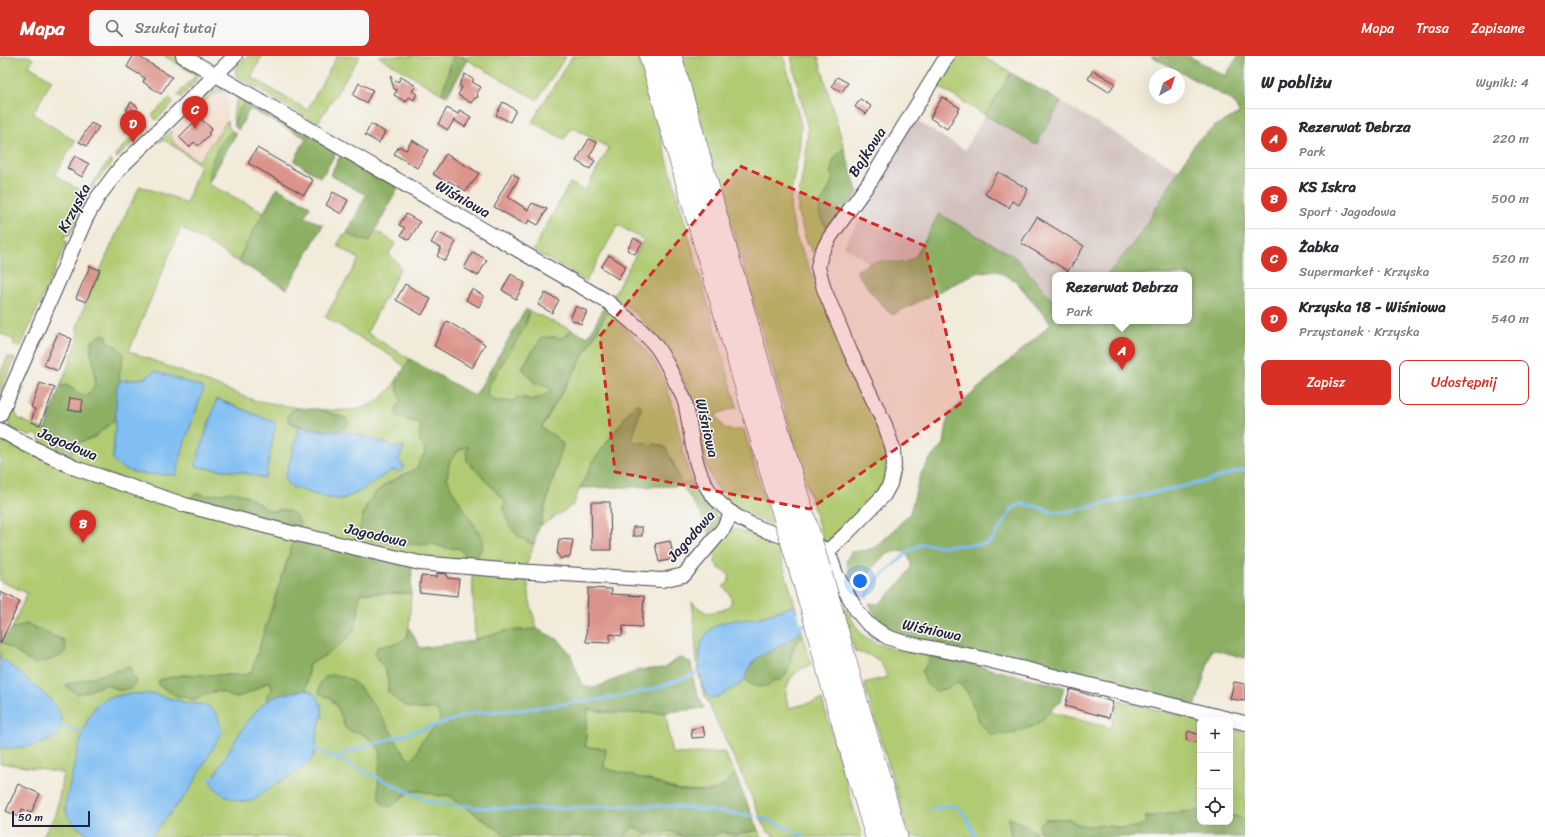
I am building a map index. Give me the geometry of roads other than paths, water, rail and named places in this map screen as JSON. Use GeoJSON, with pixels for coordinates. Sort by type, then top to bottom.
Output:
{"type":"FeatureCollection","features":[{"type":"Feature","properties":{"kind":"highway"},"geometry":{"type":"LineString","coordinates":[[650,56],[763,413]]}},
{"type":"Feature","properties":{"kind":"highway"},"geometry":{"type":"LineString","coordinates":[[670,56],[763,413],[812,611],[896,837]]}},
{"type":"Feature","properties":{"kind":"highway"},"geometry":{"type":"LineString","coordinates":[[844,694],[876,837]]}},
{"type":"Feature","properties":{"kind":"street","name":"Wiśniowa"},"geometry":{"type":"LineString","coordinates":[[183,56],[608,302],[636,325],[656,346],[670,370],[684,401],[695,458],[703,478],[714,498],[732,513],[754,526],[820,546],[828,551],[836,574],[857,611],[867,623],[887,637],[905,643],[974,656],[1245,723]]}},
{"type":"Feature","properties":{"kind":"street","name":"Krzyska"},"geometry":{"type":"LineString","coordinates":[[0,415],[86,218],[98,197],[120,168],[235,56]]}},
{"type":"Feature","properties":{"kind":"street","name":"Bajkowa"},"geometry":{"type":"LineString","coordinates":[[828,551],[884,495],[890,484],[894,466],[893,449],[885,425],[850,351],[824,289],[818,267],[821,254],[830,237],[871,180],[947,56]]}},
{"type":"Feature","properties":{"kind":"street","name":"Jagodowa"},"geometry":{"type":"LineString","coordinates":[[0,430],[75,468],[185,505],[288,532],[420,563],[516,571],[662,580],[684,575],[723,529],[732,513]]}},
{"type":"Feature","properties":{"kind":"water"},"geometry":{"type":"Polygon","coordinates":[[[155,371],[204,388],[185,441],[176,475],[132,472],[118,465],[113,459],[117,387],[120,381],[145,378],[155,371]]]}},
{"type":"Feature","properties":{"kind":"water"},"geometry":{"type":"Polygon","coordinates":[[[217,399],[276,423],[265,478],[241,472],[198,467],[195,465],[217,399]]]}},
{"type":"Feature","properties":{"kind":"water"},"geometry":{"type":"Polygon","coordinates":[[[300,426],[324,431],[347,432],[377,440],[398,448],[405,445],[398,461],[404,466],[400,472],[392,470],[363,489],[344,498],[338,499],[325,497],[290,486],[285,478],[300,426]]]}},
{"type":"Feature","properties":{"kind":"water"},"geometry":{"type":"Polygon","coordinates":[[[792,606],[796,609],[802,631],[786,642],[755,659],[748,669],[745,679],[737,686],[717,697],[710,698],[705,692],[702,684],[699,659],[701,645],[707,633],[712,628],[726,622],[753,619],[792,606]]]}},
{"type":"Feature","properties":{"kind":"water"},"geometry":{"type":"Polygon","coordinates":[[[0,657],[55,704],[62,720],[59,732],[49,741],[32,746],[0,748],[0,657]]]}},
{"type":"Feature","properties":{"kind":"water"},"geometry":{"type":"Polygon","coordinates":[[[306,690],[316,696],[322,707],[322,717],[317,733],[315,751],[310,761],[300,770],[251,801],[246,802],[234,800],[218,791],[211,783],[232,746],[254,714],[267,701],[286,694],[306,690]]]}},
{"type":"Feature","properties":{"kind":"water"},"geometry":{"type":"Polygon","coordinates":[[[126,694],[154,694],[187,703],[206,705],[217,714],[222,732],[189,791],[150,837],[94,837],[78,828],[67,815],[65,805],[78,749],[88,718],[97,704],[107,698],[126,694]]]}},
{"type":"Feature","properties":{"kind":"waterway"},"geometry":{"type":"LineString","coordinates":[[866,597],[879,578],[910,550],[923,544],[943,546],[986,544],[993,539],[1012,509],[1020,504],[1036,506],[1052,512],[1066,512],[1207,481],[1245,469]]}},
{"type":"Feature","properties":{"kind":"waterway"},"geometry":{"type":"LineString","coordinates":[[797,627],[809,623]]}},
{"type":"Feature","properties":{"kind":"waterway"},"geometry":{"type":"LineString","coordinates":[[698,673],[704,671]]}},
{"type":"Feature","properties":{"kind":"waterway"},"geometry":{"type":"LineString","coordinates":[[311,747],[335,758],[345,753],[474,713],[518,710],[623,696],[659,687],[695,674]]}},
{"type":"Feature","properties":{"kind":"waterway"},"geometry":{"type":"LineString","coordinates":[[58,725],[87,734]]}},
{"type":"Feature","properties":{"kind":"waterway"},"geometry":{"type":"LineString","coordinates":[[336,758],[430,802],[483,808],[528,809],[673,806],[753,816]]}},
{"type":"Feature","properties":{"kind":"waterway"},"geometry":{"type":"LineString","coordinates":[[210,778],[217,778]]}},
{"type":"Feature","properties":{"kind":"waterway"},"geometry":{"type":"LineString","coordinates":[[931,810],[947,806],[957,807],[967,818],[975,837]]}},
{"type":"Feature","properties":{"kind":"waterway"},"geometry":{"type":"LineString","coordinates":[[760,817],[804,837]]}},
{"type":"Feature","properties":{"kind":"place","name":"Żabka"},"geometry":{"type":"Point","coordinates":[195,129]}},
{"type":"Feature","properties":{"kind":"place","name":"Krzyska 18 - Wiśniowa"},"geometry":{"type":"Point","coordinates":[133,143]}},
{"type":"Feature","properties":{"kind":"place","name":"Rezerwat Debrza"},"geometry":{"type":"Point","coordinates":[1122,370]}},
{"type":"Feature","properties":{"kind":"place","name":"KS Iskra"},"geometry":{"type":"Point","coordinates":[83,543]}}]}
